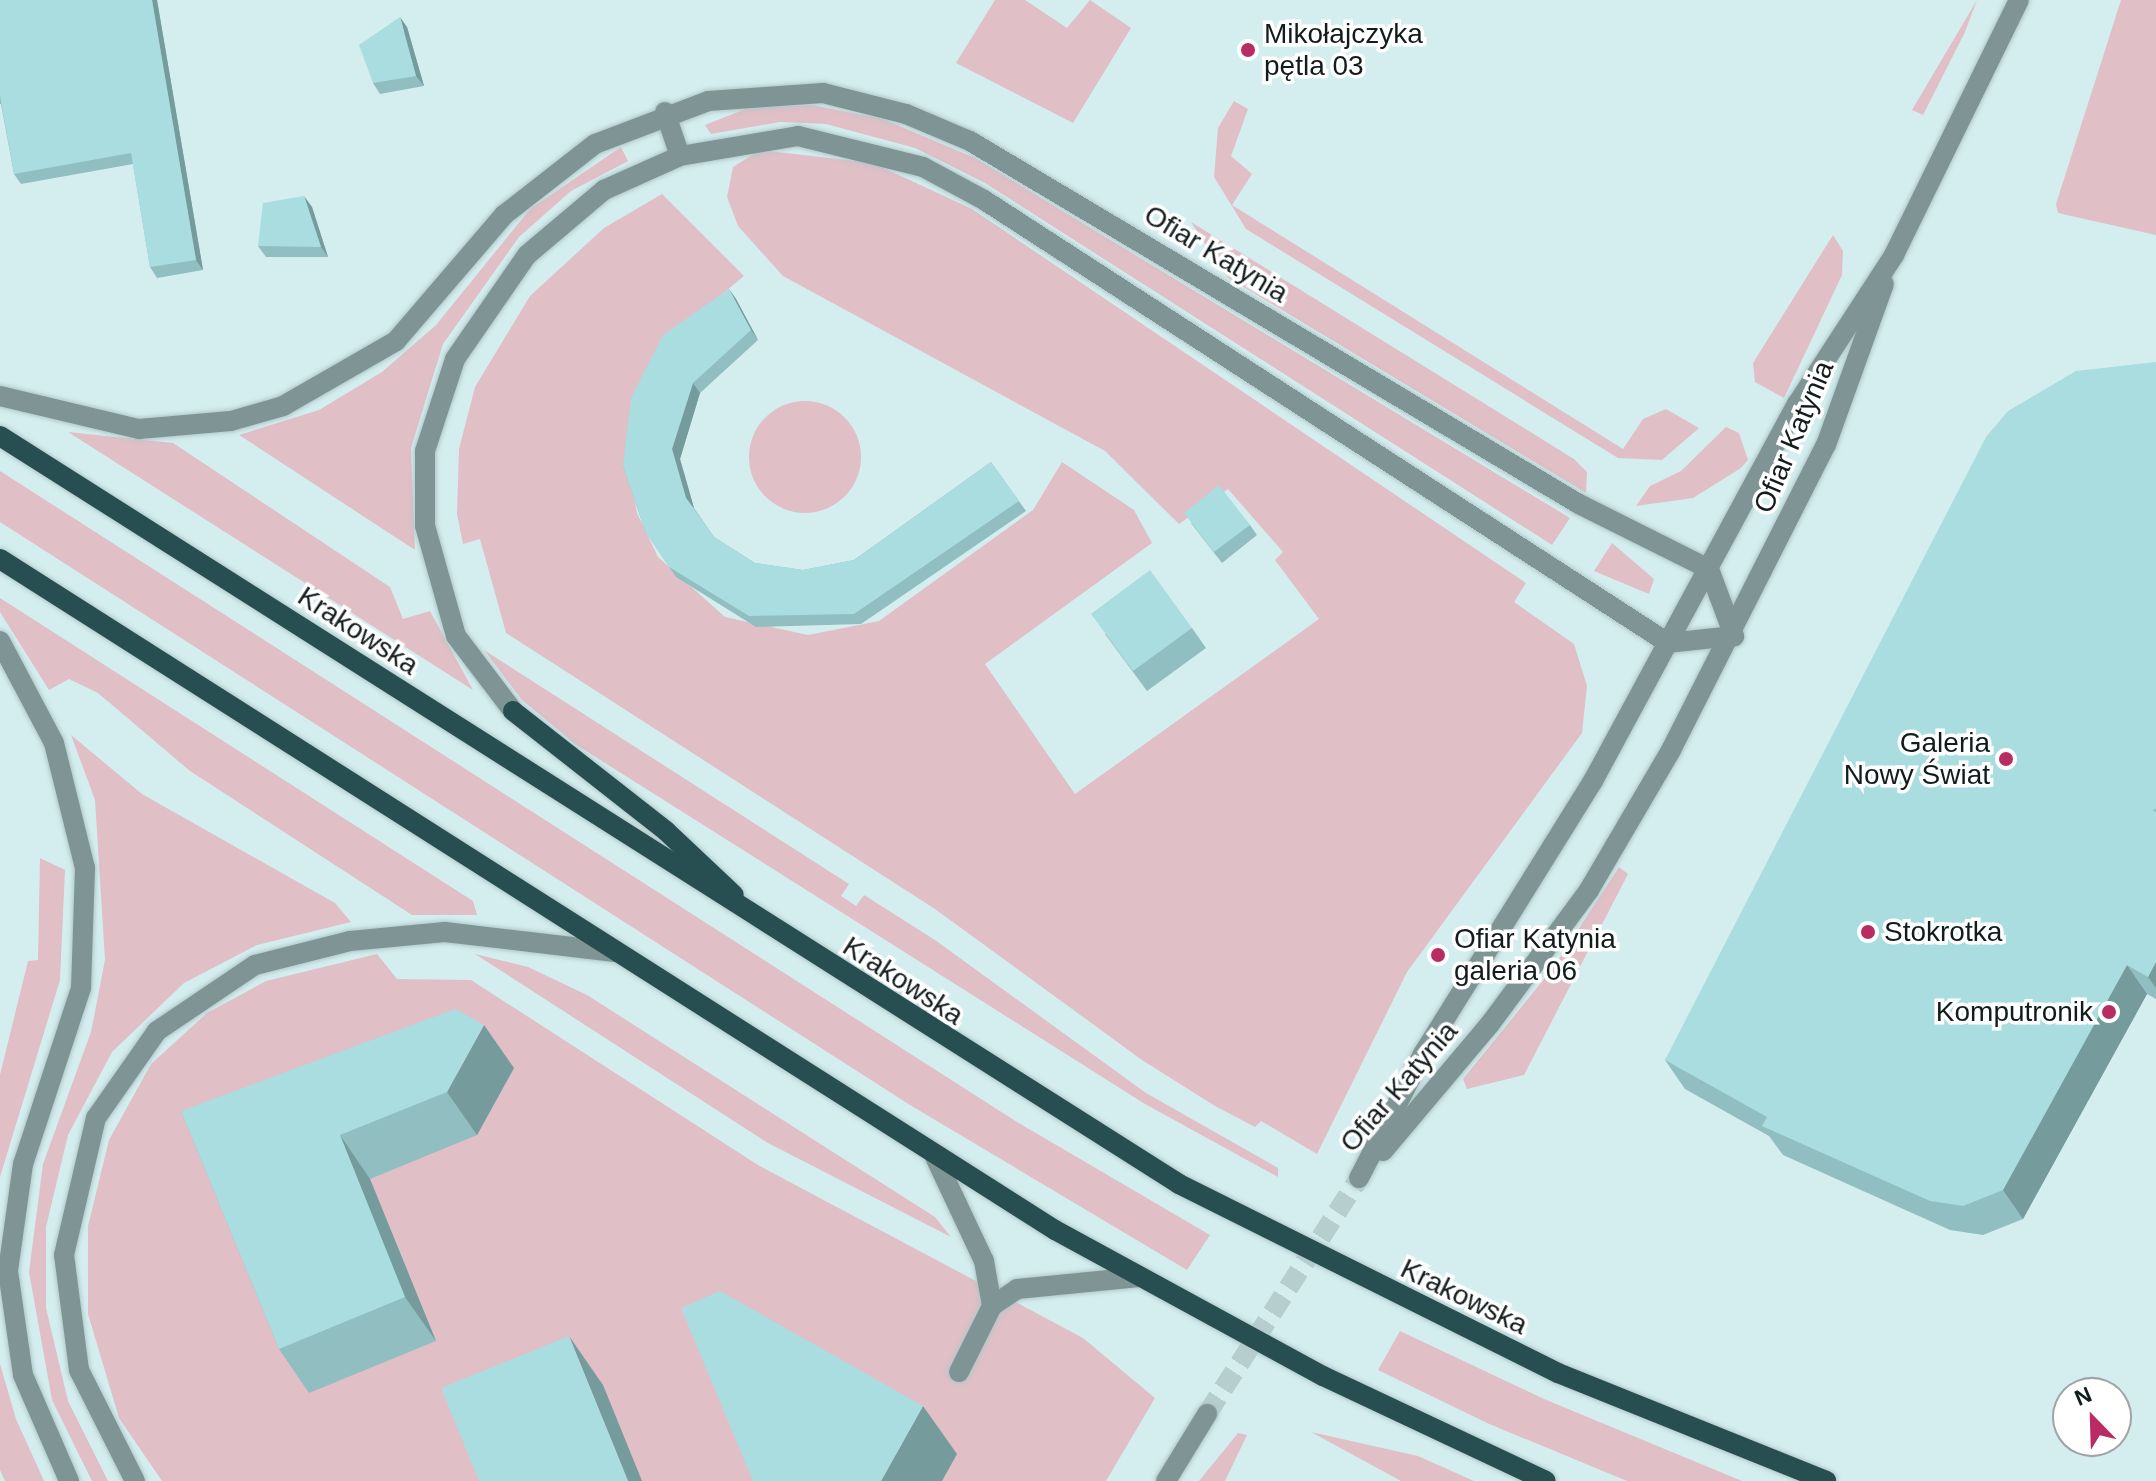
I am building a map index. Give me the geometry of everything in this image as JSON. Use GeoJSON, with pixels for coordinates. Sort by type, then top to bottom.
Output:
{"type":"FeatureCollection","features":[{"type":"Feature","properties":{"kind":"main road","name":"Krakowska"},"geometry":{"type":"LineString","coordinates":[[0,436],[769,928],[1179,1184],[1532,1361],[1826,1481]]}},
{"type":"Feature","properties":{"kind":"main road"},"geometry":{"type":"LineString","coordinates":[[0,559],[935,1157],[1139,1277],[1323,1376],[1546,1481]]}},
{"type":"Feature","properties":{"kind":"main road"},"geometry":{"type":"LineString","coordinates":[[513,711],[666,831],[769,928]]}},
{"type":"Feature","properties":{"kind":"street","name":"Ofiar Katynia"},"geometry":{"type":"LineString","coordinates":[[1894,255],[1797,404],[1593,781],[1423,1054],[1359,1178],[1490,1024],[1589,890],[1734,636],[1826,445],[1894,255],[2019,0]]}},
{"type":"Feature","properties":{"kind":"street","name":"Ofiar Katynia"},"geometry":{"type":"LineString","coordinates":[[0,396],[109,426],[165,429],[231,421],[304,398],[408,331],[504,215],[551,172],[665,112],[754,93],[823,93],[906,114],[970,141],[1579,504],[1709,569]]}},
{"type":"Feature","properties":{"kind":"street"},"geometry":{"type":"LineString","coordinates":[[665,112],[680,156]]}},
{"type":"Feature","properties":{"kind":"street"},"geometry":{"type":"LineString","coordinates":[[513,711],[456,636],[433,565],[423,492],[431,426],[468,333],[527,255],[604,190],[680,156],[798,136],[923,167],[1086,263],[1668,643],[1734,636],[1709,569]]}},
{"type":"Feature","properties":{"kind":"street"},"geometry":{"type":"LineString","coordinates":[[0,641],[54,743],[81,836],[86,960],[23,1164],[8,1271],[23,1375],[69,1481]]}},
{"type":"Feature","properties":{"kind":"street"},"geometry":{"type":"LineString","coordinates":[[135,1481],[79,1370],[64,1255],[96,1118],[157,1031],[255,965],[338,943],[445,932],[615,952]]}},
{"type":"Feature","properties":{"kind":"street"},"geometry":{"type":"LineString","coordinates":[[935,1157],[984,1261],[992,1306]]}},
{"type":"Feature","properties":{"kind":"street"},"geometry":{"type":"LineString","coordinates":[[959,1372],[992,1306],[1030,1286],[1139,1277]]}},
{"type":"Feature","properties":{"kind":"street"},"geometry":{"type":"LineString","coordinates":[[1166,1481],[1207,1414]]}},
{"type":"Feature","properties":{"kind":"shaded area"},"geometry":{"type":"Polygon","coordinates":[[[995,0],[1025,0],[1067,28],[1090,0],[1131,28],[1073,123],[956,63],[995,0]]]}},
{"type":"Feature","properties":{"kind":"shaded area"},"geometry":{"type":"Polygon","coordinates":[[[1977,0],[1965,32],[1923,115],[1912,110],[1977,0]]]}},
{"type":"Feature","properties":{"kind":"shaded area"},"geometry":{"type":"Polygon","coordinates":[[[2121,0],[2156,0],[2156,235],[2058,213],[2056,204],[2121,0]]]}},
{"type":"Feature","properties":{"kind":"shaded area"},"geometry":{"type":"Polygon","coordinates":[[[1234,101],[1248,109],[1231,156],[1252,174],[1232,205],[1623,449],[1643,419],[1666,409],[1699,428],[1662,460],[1618,458],[1246,229],[1214,177],[1218,128],[1234,101]]]}},
{"type":"Feature","properties":{"kind":"shaded area"},"geometry":{"type":"Polygon","coordinates":[[[812,105],[883,119],[975,158],[1570,518],[1552,545],[985,183],[915,148],[826,124],[780,122],[711,134],[705,125],[748,108],[812,105]]]}},
{"type":"Feature","properties":{"kind":"shaded area"},"geometry":{"type":"Polygon","coordinates":[[[621,147],[628,161],[571,191],[519,237],[443,344],[411,448],[415,550],[239,435],[319,410],[382,372],[436,325],[530,209],[621,147]]]}},
{"type":"Feature","properties":{"kind":"shaded area"},"geometry":{"type":"Polygon","coordinates":[[[760,150],[873,163],[972,209],[1526,583],[1514,602],[1574,644],[1587,686],[1582,733],[1407,972],[1317,1154],[1261,1121],[1255,1127],[1215,1106],[1142,1060],[935,909],[506,633],[480,539],[463,544],[457,514],[459,449],[475,387],[530,296],[604,228],[662,194],[744,276],[668,339],[627,457],[637,513],[658,557],[725,617],[808,635],[879,621],[1033,510],[1062,462],[1134,510],[1152,543],[985,664],[1075,794],[1319,619],[1275,560],[1283,552],[1228,489],[1179,524],[1105,451],[783,276],[738,226],[727,197],[733,167],[760,150]]]}},
{"type":"Feature","properties":{"kind":"shaded area"},"geometry":{"type":"Polygon","coordinates":[[[1191,222],[1574,459],[1587,472],[1586,493],[1227,277],[1191,222]]]}},
{"type":"Feature","properties":{"kind":"shaded area"},"geometry":{"type":"Polygon","coordinates":[[[1833,235],[1843,251],[1842,275],[1784,398],[1755,382],[1753,363],[1833,235]]]}},
{"type":"Feature","properties":{"kind":"shaded area"},"geometry":{"type":"Polygon","coordinates":[[[805,401],[826,405],[844,418],[857,436],[861,457],[857,478],[844,496],[826,509],[805,513],[784,509],[766,496],[753,478],[749,457],[753,436],[766,418],[784,405],[805,401]]]}},
{"type":"Feature","properties":{"kind":"shaded area"},"geometry":{"type":"Polygon","coordinates":[[[1726,427],[1739,433],[1748,460],[1741,468],[1693,498],[1636,506],[1650,486],[1681,471],[1726,427]]]}},
{"type":"Feature","properties":{"kind":"shaded area"},"geometry":{"type":"Polygon","coordinates":[[[68,432],[173,443],[390,587],[403,619],[430,611],[473,690],[68,432]]]}},
{"type":"Feature","properties":{"kind":"shaded area"},"geometry":{"type":"Polygon","coordinates":[[[0,471],[1017,1122],[1210,1235],[1187,1270],[910,1105],[0,522],[0,471]]]}},
{"type":"Feature","properties":{"kind":"shaded area"},"geometry":{"type":"Polygon","coordinates":[[[1612,543],[1654,579],[1649,594],[1594,571],[1612,543]]]}},
{"type":"Feature","properties":{"kind":"shaded area"},"geometry":{"type":"Polygon","coordinates":[[[0,598],[473,901],[477,915],[412,915],[190,771],[98,693],[69,679],[49,690],[0,612],[0,598]]]}},
{"type":"Feature","properties":{"kind":"shaded area"},"geometry":{"type":"Polygon","coordinates":[[[484,650],[849,884],[841,896],[856,906],[864,895],[935,940],[1146,1093],[1278,1168],[1278,1177],[1145,1104],[575,744],[522,700],[484,650]]]}},
{"type":"Feature","properties":{"kind":"shaded area"},"geometry":{"type":"Polygon","coordinates":[[[71,735],[142,794],[335,903],[351,922],[257,945],[184,983],[112,1052],[68,1135],[46,1227],[46,1308],[68,1401],[108,1481],[92,1481],[52,1400],[29,1272],[43,1164],[91,1032],[105,960],[95,800],[71,735]]]}},
{"type":"Feature","properties":{"kind":"shaded area"},"geometry":{"type":"Polygon","coordinates":[[[40,858],[65,870],[60,980],[0,1177],[0,1075],[28,961],[38,960],[40,858]]]}},
{"type":"Feature","properties":{"kind":"shaded area"},"geometry":{"type":"Polygon","coordinates":[[[1619,867],[1628,874],[1524,1075],[1467,1089],[1463,1079],[1553,968],[1619,867]]]}},
{"type":"Feature","properties":{"kind":"shaded area"},"geometry":{"type":"Polygon","coordinates":[[[377,954],[397,979],[471,980],[758,1165],[1083,1338],[1155,1398],[1106,1481],[162,1481],[119,1418],[88,1314],[88,1226],[109,1140],[151,1064],[207,1013],[266,981],[377,954]]]}},
{"type":"Feature","properties":{"kind":"shaded area"},"geometry":{"type":"Polygon","coordinates":[[[475,954],[528,967],[587,995],[935,1217],[951,1237],[768,1143],[475,954]]]}},
{"type":"Feature","properties":{"kind":"shaded area"},"geometry":{"type":"Polygon","coordinates":[[[1400,1331],[1544,1399],[1742,1481],[1627,1481],[1487,1423],[1378,1370],[1400,1331]]]}},
{"type":"Feature","properties":{"kind":"shaded area"},"geometry":{"type":"Polygon","coordinates":[[[0,1364],[16,1419],[44,1481],[5,1481],[0,1470],[0,1364]]]}},
{"type":"Feature","properties":{"kind":"shaded area"},"geometry":{"type":"Polygon","coordinates":[[[1311,1432],[1418,1456],[1474,1481],[1401,1481],[1311,1432]]]}},
{"type":"Feature","properties":{"kind":"shaded area"},"geometry":{"type":"Polygon","coordinates":[[[1238,1433],[1247,1435],[1225,1481],[1199,1481],[1238,1433]]]}},
{"type":"Feature","properties":{"kind":"building"},"geometry":{"type":"Polygon","coordinates":[[[0,0],[152,0],[196,260],[150,267],[131,153],[14,174],[0,96],[0,0]]]}},
{"type":"Feature","properties":{"kind":"building"},"geometry":{"type":"Polygon","coordinates":[[[400,17],[416,76],[373,83],[359,45],[400,17]]]}},
{"type":"Feature","properties":{"kind":"building"},"geometry":{"type":"Polygon","coordinates":[[[304,196],[321,247],[258,246],[263,203],[304,196]]]}},
{"type":"Feature","properties":{"kind":"building"},"geometry":{"type":"Polygon","coordinates":[[[729,289],[751,330],[693,383],[672,449],[686,498],[714,537],[755,563],[803,570],[854,560],[991,462],[1019,501],[854,614],[749,616],[669,567],[645,531],[623,466],[631,398],[663,335],[729,289]]]}},
{"type":"Feature","properties":{"kind":"building","name":"Galeria Nowy Świat"},"geometry":{"type":"Polygon","coordinates":[[[2156,362],[2156,809],[2152,810],[2156,812],[2156,962],[2148,977],[2127,965],[2003,1190],[1963,1206],[1930,1201],[1762,1126],[1767,1117],[1665,1060],[1986,437],[2008,411],[2076,371],[2156,362]]]}},
{"type":"Feature","properties":{"kind":"building"},"geometry":{"type":"Polygon","coordinates":[[[1219,485],[1250,525],[1214,552],[1184,513],[1219,485]]]}},
{"type":"Feature","properties":{"kind":"building"},"geometry":{"type":"Polygon","coordinates":[[[1150,570],[1192,628],[1133,671],[1091,614],[1150,570]]]}},
{"type":"Feature","properties":{"kind":"building"},"geometry":{"type":"Polygon","coordinates":[[[455,1009],[484,1025],[447,1092],[340,1135],[405,1297],[279,1349],[181,1111],[455,1009]]]}},
{"type":"Feature","properties":{"kind":"building"},"geometry":{"type":"Polygon","coordinates":[[[720,1291],[923,1406],[881,1481],[753,1481],[681,1308],[720,1291]]]}},
{"type":"Feature","properties":{"kind":"building"},"geometry":{"type":"Polygon","coordinates":[[[569,1336],[628,1481],[479,1481],[441,1388],[569,1336]]]}},
{"type":"Feature","properties":{"kind":"tunnel"},"geometry":{"type":"LineString","coordinates":[[1207,1414],[1359,1178]]}},
{"type":"Feature","properties":{"kind":"place","name":"Mikołajczyka pętla 03"},"geometry":{"type":"Point","coordinates":[1248,50]}},
{"type":"Feature","properties":{"kind":"place","name":"Galeria Nowy Świat"},"geometry":{"type":"Point","coordinates":[2006,759]}},
{"type":"Feature","properties":{"kind":"place","name":"Stokrotka"},"geometry":{"type":"Point","coordinates":[1868,932]}},
{"type":"Feature","properties":{"kind":"place","name":"Ofiar Katynia galeria 06"},"geometry":{"type":"Point","coordinates":[1438,955]}},
{"type":"Feature","properties":{"kind":"place","name":"Komputronik"},"geometry":{"type":"Point","coordinates":[2109,1012]}}]}
